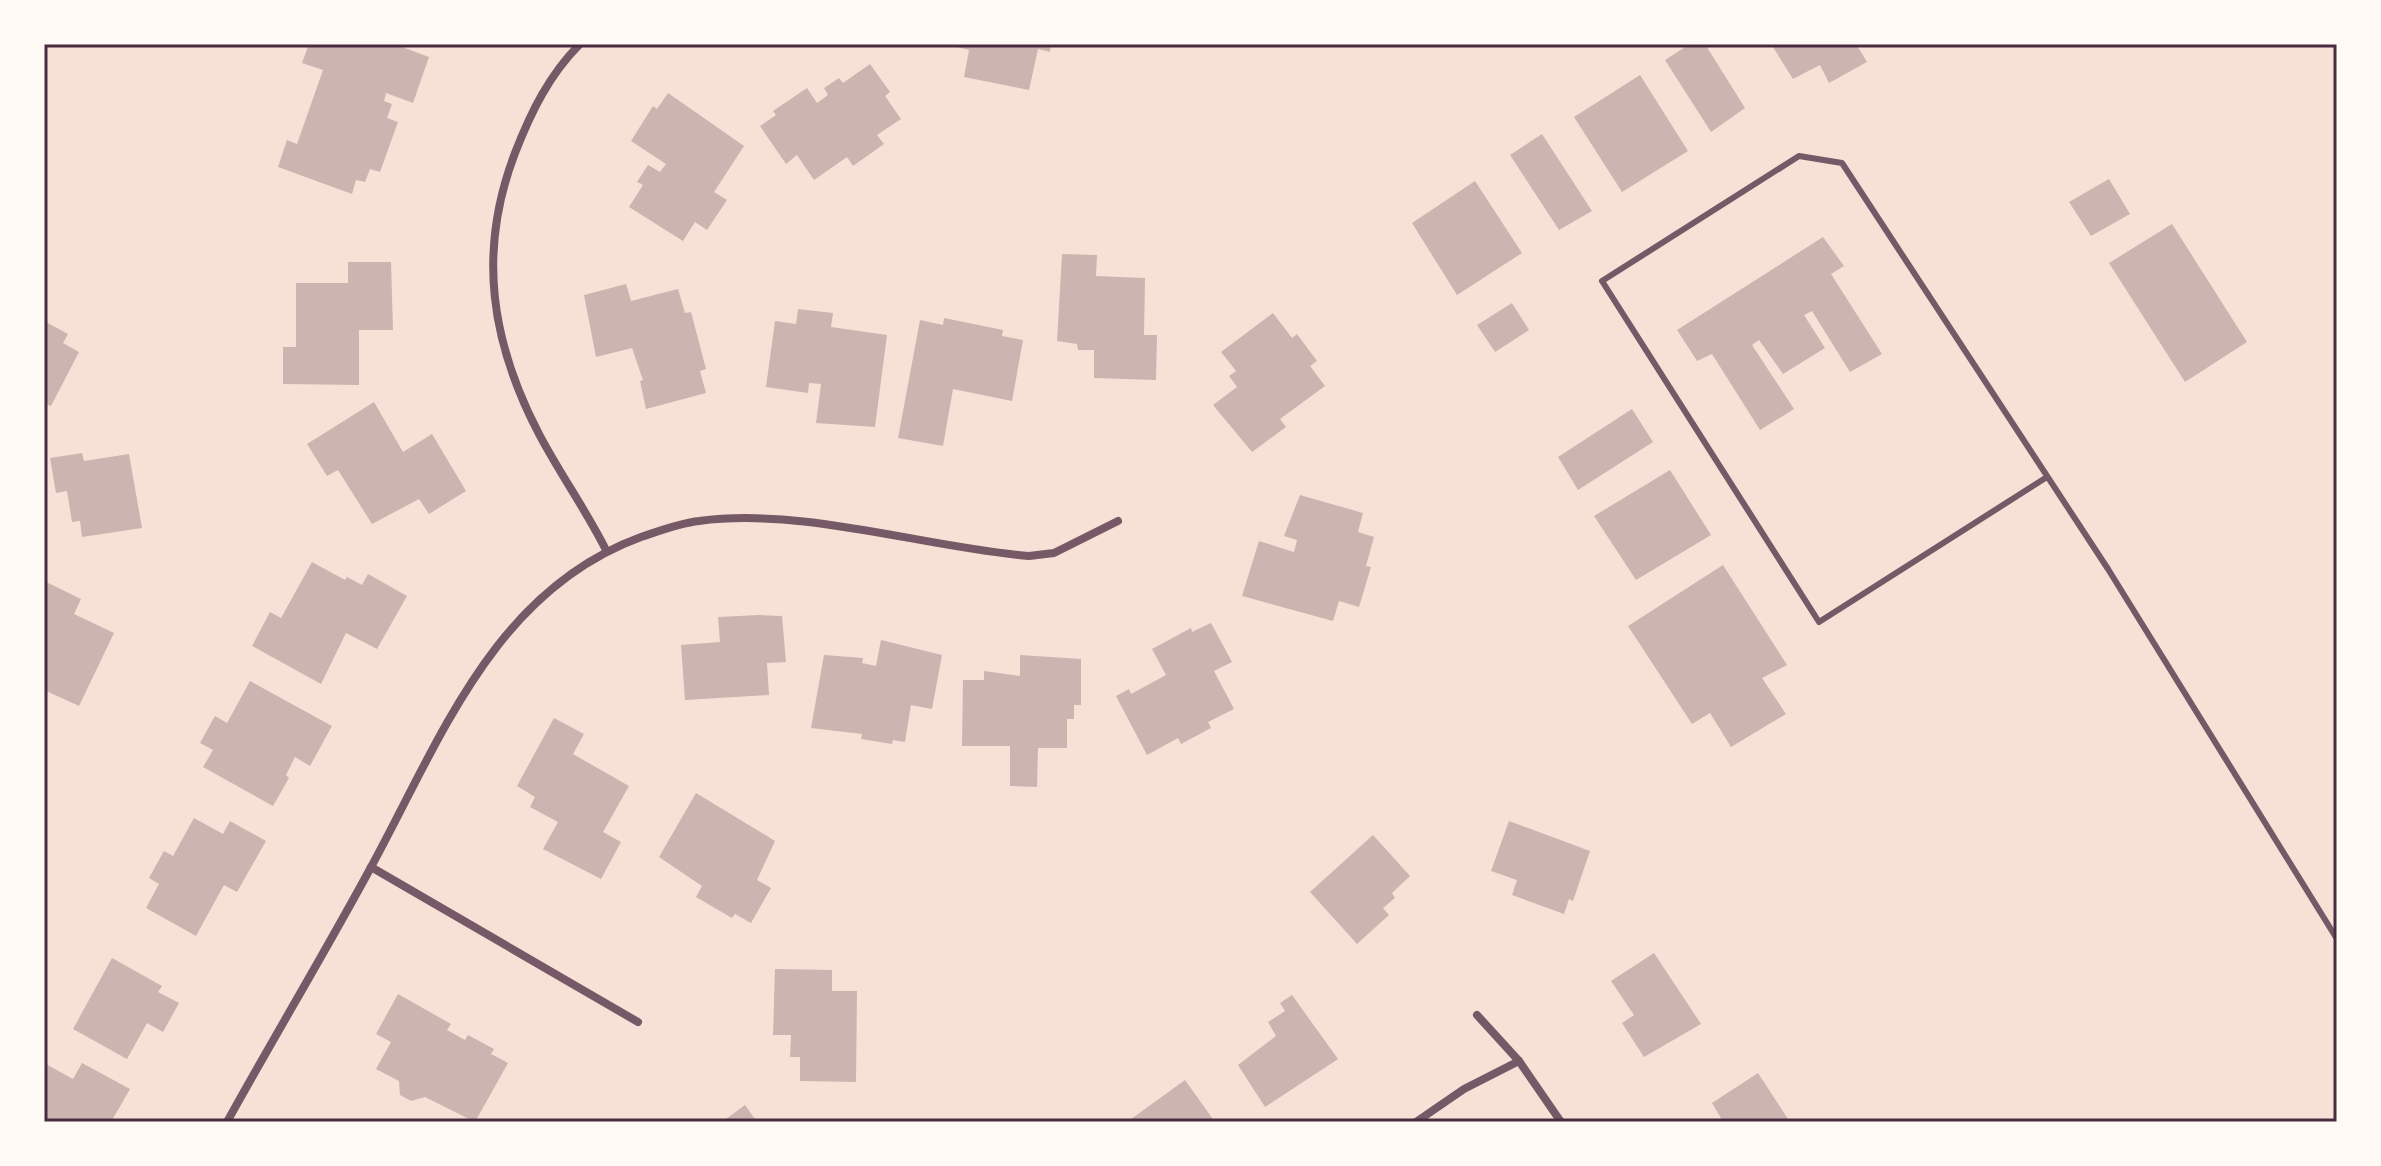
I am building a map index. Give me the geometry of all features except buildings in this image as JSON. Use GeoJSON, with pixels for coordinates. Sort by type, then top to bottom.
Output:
{"type":"FeatureCollection","features":[{"type":"Feature","properties":{"kind":"street"},"geometry":{"type":"LineString","coordinates":[[580,44],[562,62],[538,99],[503,184],[494,239],[492,289],[501,345],[518,391],[540,436],[606,550]]}},
{"type":"Feature","properties":{"kind":"street"},"geometry":{"type":"LineString","coordinates":[[227,1122],[371,867],[461,699],[492,651],[534,601],[573,569],[606,550],[698,521],[773,518],[1029,556],[1054,553],[1118,521]]}},
{"type":"Feature","properties":{"kind":"street"},"geometry":{"type":"LineString","coordinates":[[371,867],[638,1022]]}},
{"type":"Feature","properties":{"kind":"street"},"geometry":{"type":"LineString","coordinates":[[1477,1015],[1519,1061],[1561,1122]]}},
{"type":"Feature","properties":{"kind":"street"},"geometry":{"type":"LineString","coordinates":[[1416,1122],[1464,1089],[1519,1061]]}},
{"type":"Feature","properties":{"kind":"lane"},"geometry":{"type":"LineString","coordinates":[[2047,477],[1819,622],[1602,281],[1799,156],[1842,163],[2108,569],[2337,939]]}}]}
